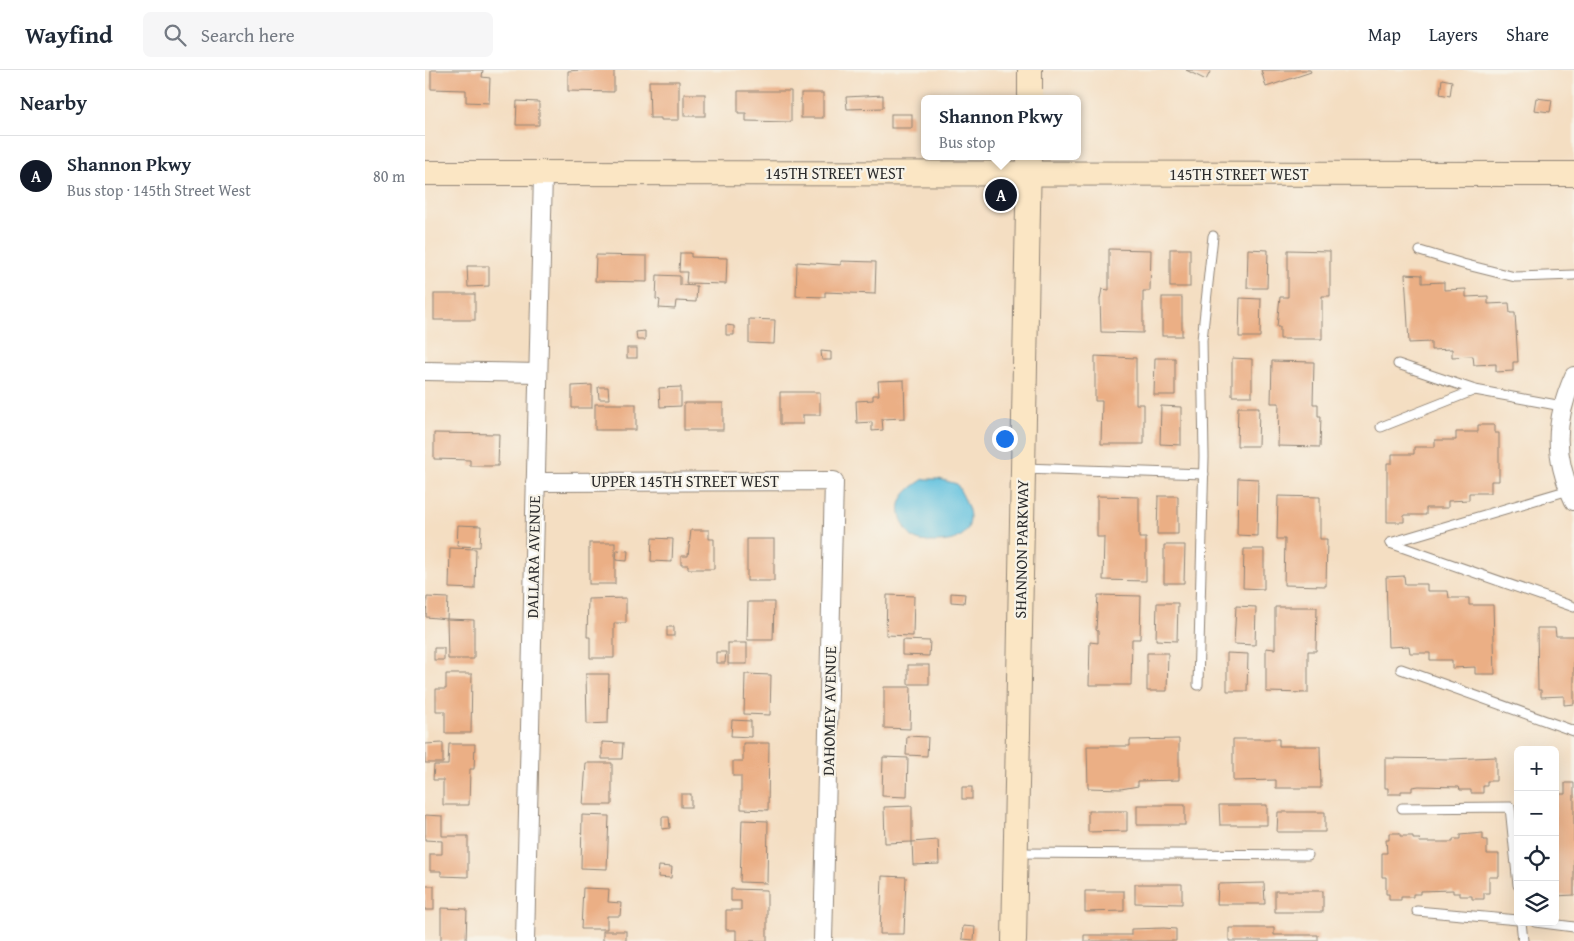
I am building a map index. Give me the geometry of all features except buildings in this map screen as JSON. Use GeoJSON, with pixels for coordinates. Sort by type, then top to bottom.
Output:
{"type":"FeatureCollection","features":[{"type":"Feature","properties":{"kind":"street"},"geometry":{"type":"LineString","coordinates":[[1029,95],[1030,70]]}},
{"type":"Feature","properties":{"kind":"street","name":"145TH STREET WEST"},"geometry":{"type":"LineString","coordinates":[[425,173],[543,173],[1029,165],[1574,174]]}},
{"type":"Feature","properties":{"kind":"street","name":"SHANNON PARKWAY"},"geometry":{"type":"LineString","coordinates":[[1014,941],[1029,165]]}},
{"type":"Feature","properties":{"kind":"street","name":"DALLARA AVENUE"},"geometry":{"type":"LineString","coordinates":[[525,941],[543,173]]}},
{"type":"Feature","properties":{"kind":"street"},"geometry":{"type":"LineString","coordinates":[[425,371],[538,373]]}},
{"type":"Feature","properties":{"kind":"street"},"geometry":{"type":"LineString","coordinates":[[1572,496],[1565,481],[1559,458],[1558,431],[1562,406],[1574,376]]}},
{"type":"Feature","properties":{"kind":"street","name":"UPPER 145TH STREET WEST"},"geometry":{"type":"LineString","coordinates":[[535,482],[834,481]]}},
{"type":"Feature","properties":{"kind":"street","name":"DAHOMEY AVENUE"},"geometry":{"type":"LineString","coordinates":[[823,941],[834,481]]}},
{"type":"Feature","properties":{"kind":"lane"},"geometry":{"type":"LineString","coordinates":[[1197,684],[1204,474],[1203,340],[1213,236]]}},
{"type":"Feature","properties":{"kind":"lane"},"geometry":{"type":"LineString","coordinates":[[1420,251],[1515,277],[1574,275]]}},
{"type":"Feature","properties":{"kind":"lane"},"geometry":{"type":"LineString","coordinates":[[1398,364],[1475,390],[1562,406]]}},
{"type":"Feature","properties":{"kind":"lane"},"geometry":{"type":"LineString","coordinates":[[1381,427],[1475,390]]}},
{"type":"Feature","properties":{"kind":"lane"},"geometry":{"type":"LineString","coordinates":[[1023,468],[1204,474]]}},
{"type":"Feature","properties":{"kind":"lane"},"geometry":{"type":"LineString","coordinates":[[1572,496],[1390,543],[1574,607]]}},
{"type":"Feature","properties":{"kind":"lane"},"geometry":{"type":"LineString","coordinates":[[1401,669],[1574,731]]}},
{"type":"Feature","properties":{"kind":"lane"},"geometry":{"type":"LineString","coordinates":[[1402,808],[1510,807],[1517,881]]}},
{"type":"Feature","properties":{"kind":"lane"},"geometry":{"type":"LineString","coordinates":[[1015,853],[1308,855]]}},
{"type":"Feature","properties":{"kind":"lane"},"geometry":{"type":"LineString","coordinates":[[1417,911],[1514,920]]}},
{"type":"Feature","properties":{"kind":"lane"},"geometry":{"type":"LineString","coordinates":[[1559,925],[1574,927]]}},
{"type":"Feature","properties":{"kind":"lane"},"geometry":{"type":"LineString","coordinates":[[1521,926],[1523,941]]}},
{"type":"Feature","properties":{"kind":"water"},"geometry":{"type":"Polygon","coordinates":[[[924,479],[939,479],[957,484],[970,515],[969,526],[962,535],[952,540],[929,542],[917,540],[909,533],[901,517],[900,503],[907,492],[924,479]]]}},
{"type":"Feature","properties":{"kind":"place","name":"Shannon Pkwy"},"geometry":{"type":"Point","coordinates":[1001,195]}}]}
